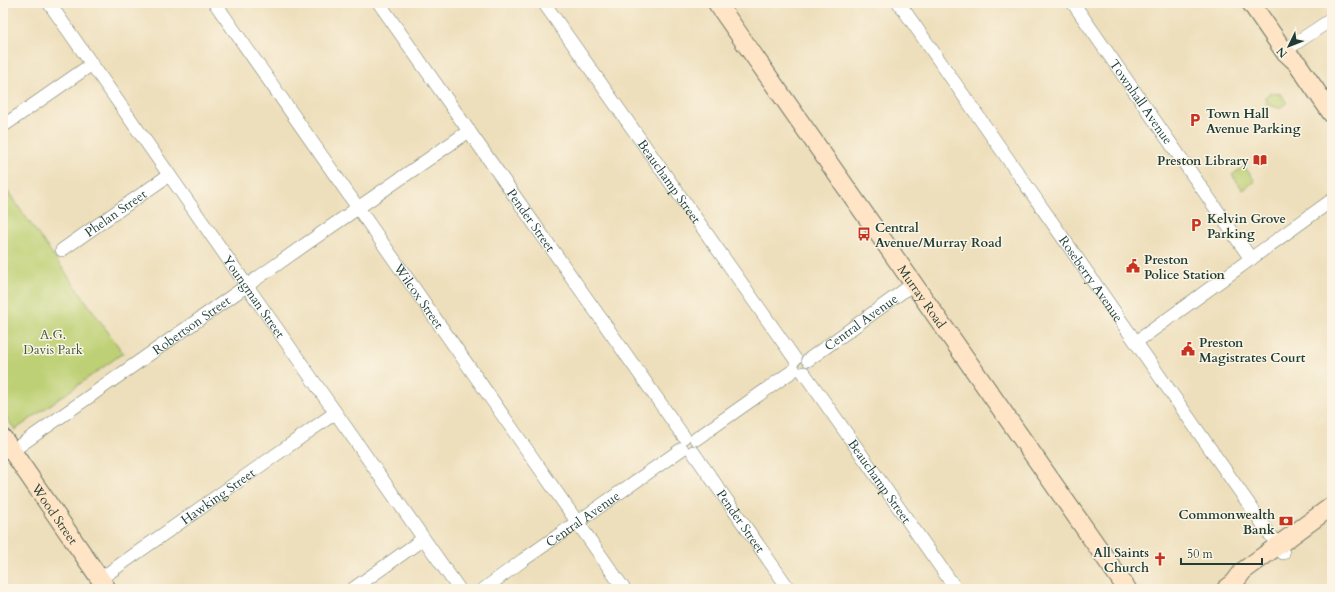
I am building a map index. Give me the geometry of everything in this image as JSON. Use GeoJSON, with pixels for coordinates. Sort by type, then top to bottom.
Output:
{"type":"FeatureCollection","features":[{"type":"Feature","properties":{"kind":"main road","name":"Murray Road"},"geometry":{"type":"LineString","coordinates":[[717,3],[1127,589]]}},
{"type":"Feature","properties":{"kind":"main road"},"geometry":{"type":"LineString","coordinates":[[1251,3],[1284,51],[1291,68],[1332,128]]}},
{"type":"Feature","properties":{"kind":"main road"},"geometry":{"type":"LineString","coordinates":[[1284,51],[1297,63],[1332,114]]}},
{"type":"Feature","properties":{"kind":"main road","name":"Wood Street"},"geometry":{"type":"LineString","coordinates":[[8,444],[104,584]]}},
{"type":"Feature","properties":{"kind":"main road"},"geometry":{"type":"LineString","coordinates":[[1280,549],[1332,506]]}},
{"type":"Feature","properties":{"kind":"main road"},"geometry":{"type":"LineString","coordinates":[[1230,586],[1243,570],[1332,519]]}},
{"type":"Feature","properties":{"kind":"street","name":"Youngman Street"},"geometry":{"type":"LineString","coordinates":[[49,3],[423,540],[459,589]]}},
{"type":"Feature","properties":{"kind":"street","name":"Wilcox Street"},"geometry":{"type":"LineString","coordinates":[[215,3],[624,589]]}},
{"type":"Feature","properties":{"kind":"street","name":"Pender Street"},"geometry":{"type":"LineString","coordinates":[[379,3],[789,589]]}},
{"type":"Feature","properties":{"kind":"street","name":"Beauchamp Street"},"geometry":{"type":"LineString","coordinates":[[544,3],[798,368],[956,589]]}},
{"type":"Feature","properties":{"kind":"street","name":"Roseberry Avenue"},"geometry":{"type":"LineString","coordinates":[[899,3],[1280,549]]}},
{"type":"Feature","properties":{"kind":"street","name":"Townhall Avenue"},"geometry":{"type":"LineString","coordinates":[[1073,3],[1251,259]]}},
{"type":"Feature","properties":{"kind":"street"},"geometry":{"type":"LineString","coordinates":[[1284,51],[1332,18]]}},
{"type":"Feature","properties":{"kind":"street"},"geometry":{"type":"LineString","coordinates":[[3,126],[92,64]]}},
{"type":"Feature","properties":{"kind":"street","name":"Robertson Street"},"geometry":{"type":"LineString","coordinates":[[8,444],[246,286],[469,131]]}},
{"type":"Feature","properties":{"kind":"street","name":"Phelan Street"},"geometry":{"type":"LineString","coordinates":[[62,250],[169,174]]}},
{"type":"Feature","properties":{"kind":"street"},"geometry":{"type":"LineString","coordinates":[[1136,342],[1332,200]]}},
{"type":"Feature","properties":{"kind":"street","name":"Central Avenue"},"geometry":{"type":"LineString","coordinates":[[484,589],[577,522],[798,368],[809,369],[810,363],[808,360],[913,284]]}},
{"type":"Feature","properties":{"kind":"street","name":"Hawking Street"},"geometry":{"type":"LineString","coordinates":[[104,584],[335,413]]}},
{"type":"Feature","properties":{"kind":"street"},"geometry":{"type":"LineString","coordinates":[[353,589],[423,540]]}},
{"type":"Feature","properties":{"kind":"green space"},"geometry":{"type":"Polygon","coordinates":[[[1269,93],[1281,94],[1287,103],[1279,108],[1266,104],[1265,97],[1269,93]]]}},
{"type":"Feature","properties":{"kind":"green space"},"geometry":{"type":"Polygon","coordinates":[[[1244,166],[1255,181],[1243,190],[1232,175],[1244,166]]]}},
{"type":"Feature","properties":{"kind":"green space","name":"A.G. Davis Park"},"geometry":{"type":"Polygon","coordinates":[[[3,185],[123,353],[15,430],[3,413],[3,185]]]}},
{"type":"Feature","properties":{"kind":"place","name":"Town Hall Avenue Parking"},"geometry":{"type":"Point","coordinates":[1195,120]}},
{"type":"Feature","properties":{"kind":"place","name":"Preston Library"},"geometry":{"type":"Point","coordinates":[1260,160]}},
{"type":"Feature","properties":{"kind":"place","name":"Kelvin Grove Parking"},"geometry":{"type":"Point","coordinates":[1196,225]}},
{"type":"Feature","properties":{"kind":"place","name":"Central Avenue/Murray Road"},"geometry":{"type":"Point","coordinates":[864,234]}},
{"type":"Feature","properties":{"kind":"place","name":"Preston Police Station"},"geometry":{"type":"Point","coordinates":[1133,266]}},
{"type":"Feature","properties":{"kind":"place","name":"Preston Magistrates Court"},"geometry":{"type":"Point","coordinates":[1188,349]}},
{"type":"Feature","properties":{"kind":"place","name":"Commonwealth Bank"},"geometry":{"type":"Point","coordinates":[1286,521]}},
{"type":"Feature","properties":{"kind":"place","name":"All Saints Church"},"geometry":{"type":"Point","coordinates":[1160,559]}}]}
